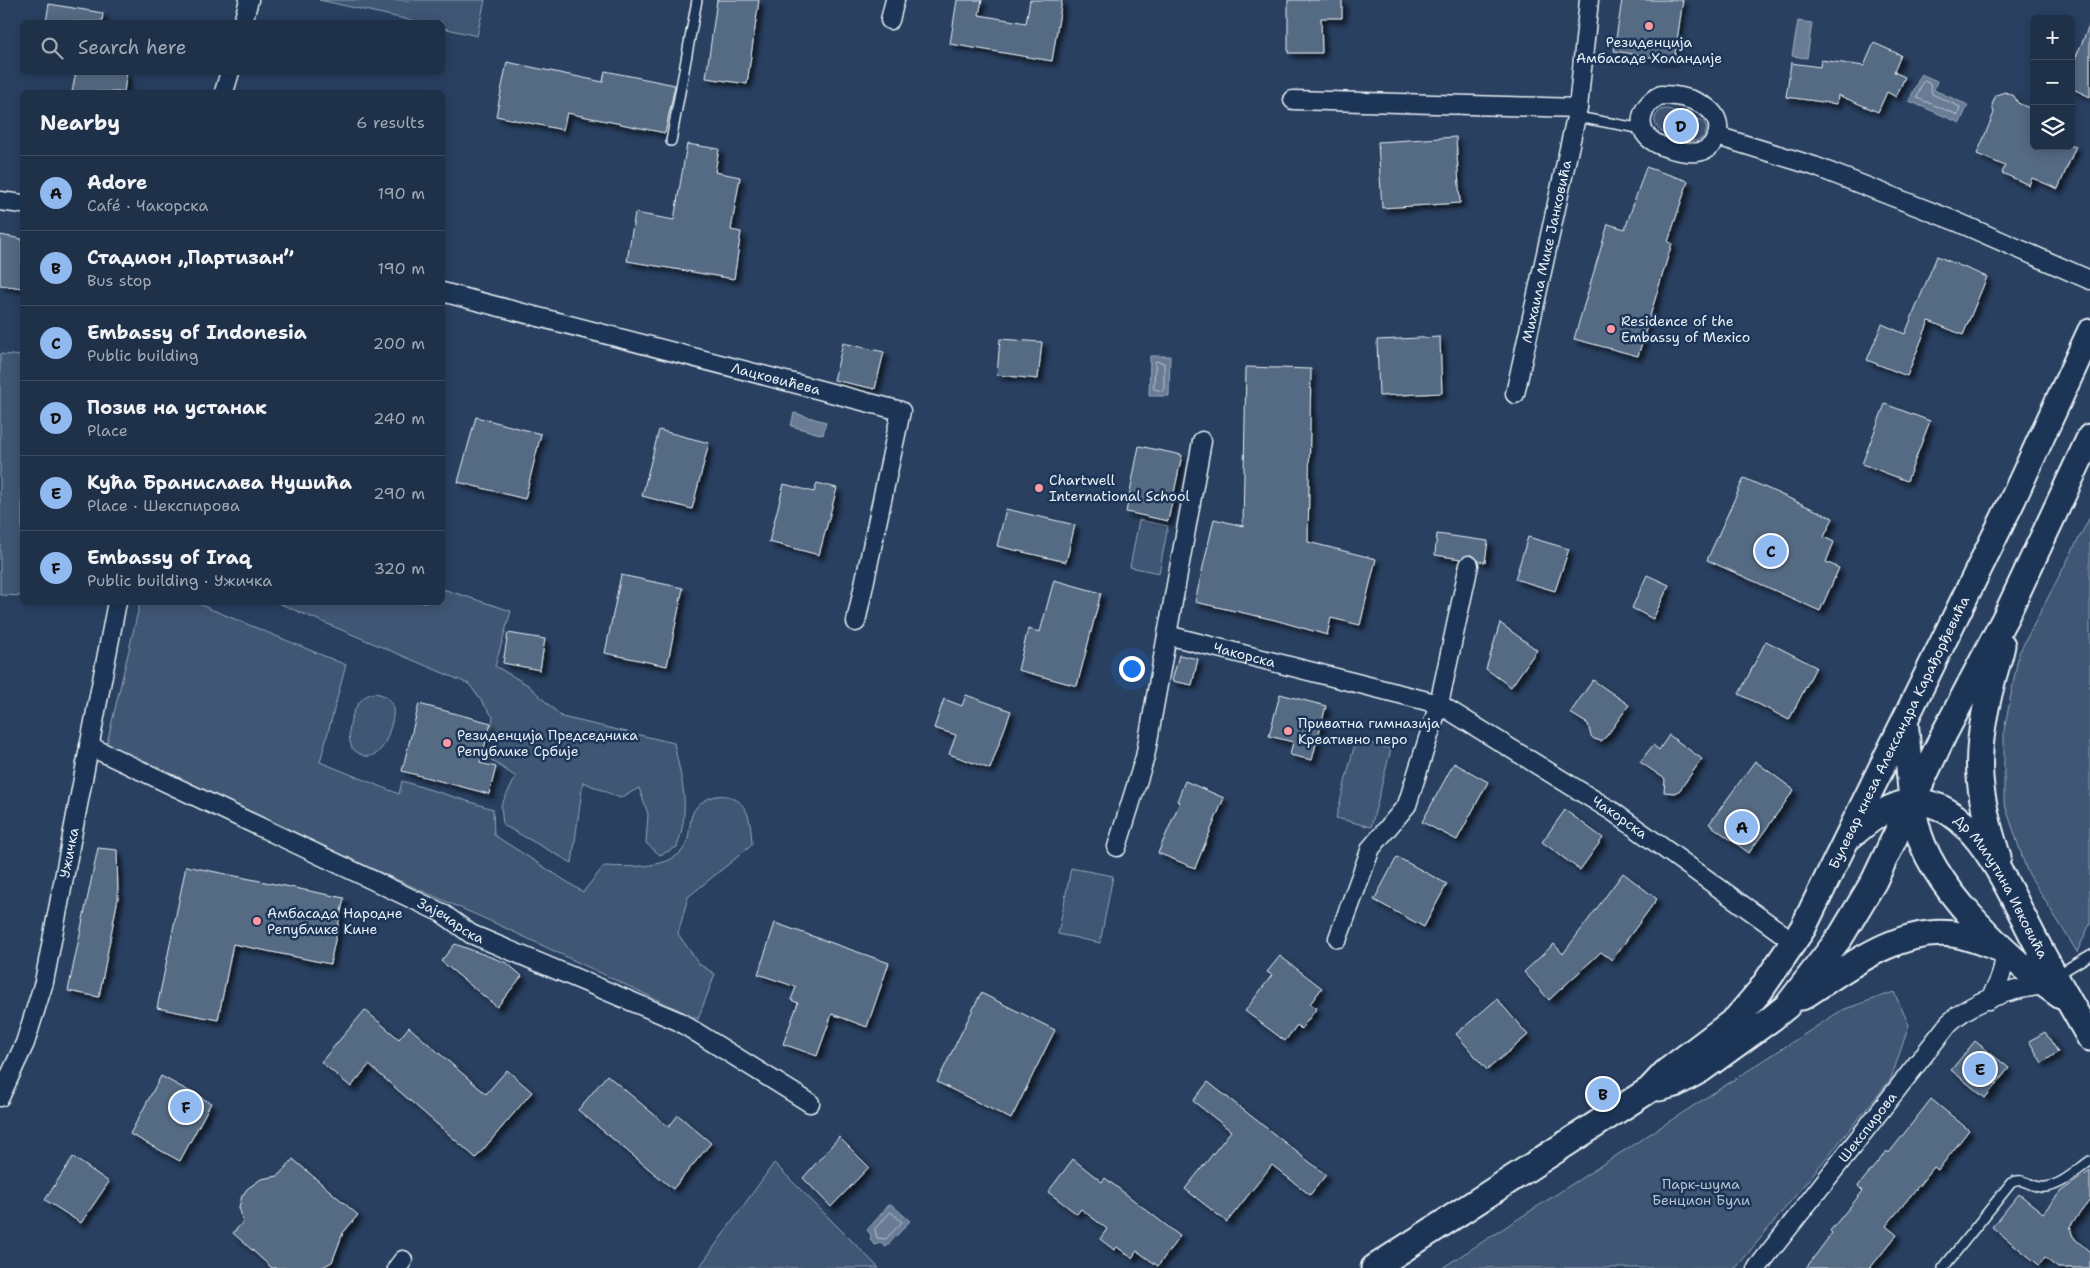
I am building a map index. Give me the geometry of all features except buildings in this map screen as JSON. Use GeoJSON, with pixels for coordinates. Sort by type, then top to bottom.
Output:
{"type":"FeatureCollection","features":[{"type":"Feature","properties":{"kind":"main road","name":"Булевар кнеза Александра Карађорђевића"},"geometry":{"type":"LineString","coordinates":[[1374,1268],[1649,1090],[1666,1072],[1736,1019],[1760,991],[1794,942],[1816,903],[1843,844],[1905,721],[2090,332]]}},
{"type":"Feature","properties":{"kind":"main road","name":"Булевар кнеза Александра Карађорђевића"},"geometry":{"type":"LineString","coordinates":[[1649,1090],[1675,1084],[1702,1069],[1738,1045],[1787,1006],[1841,936],[1874,881],[1944,734],[2006,616],[2090,437]]}},
{"type":"Feature","properties":{"kind":"main road"},"geometry":{"type":"LineString","coordinates":[[2006,616],[2001,652],[1983,721],[1978,779],[1987,824],[2007,883]]}},
{"type":"Feature","properties":{"kind":"main road","name":"Др Милутина Ивковића"},"geometry":{"type":"LineString","coordinates":[[1905,721],[1913,802],[1918,830],[1943,879],[1963,907],[2004,950],[2050,981],[2067,1000],[2090,1038]]}},
{"type":"Feature","properties":{"kind":"main road","name":"Др Милутина Ивковића"},"geometry":{"type":"LineString","coordinates":[[1913,802],[1938,808],[1965,826],[2007,883],[2050,981]]}},
{"type":"Feature","properties":{"kind":"main road"},"geometry":{"type":"LineString","coordinates":[[1843,844],[1875,817],[1895,807],[1913,802]]}},
{"type":"Feature","properties":{"kind":"main road"},"geometry":{"type":"LineString","coordinates":[[1787,1006],[1856,963],[1913,936],[1954,934],[2004,950]]}},
{"type":"Feature","properties":{"kind":"street"},"geometry":{"type":"LineString","coordinates":[[244,20],[249,0]]}},
{"type":"Feature","properties":{"kind":"street"},"geometry":{"type":"LineString","coordinates":[[890,20],[895,0]]}},
{"type":"Feature","properties":{"kind":"street","name":"Михаила Мике Јанковића"},"geometry":{"type":"LineString","coordinates":[[1515,394],[1578,112],[1589,0]]}},
{"type":"Feature","properties":{"kind":"street"},"geometry":{"type":"LineString","coordinates":[[225,90],[229,75]]}},
{"type":"Feature","properties":{"kind":"street"},"geometry":{"type":"LineString","coordinates":[[1661,95],[1670,95],[1705,106],[1712,111],[1716,118],[1717,136],[1706,149],[1689,153],[1654,143],[1643,129],[1641,121],[1646,104],[1661,95]]}},
{"type":"Feature","properties":{"kind":"street"},"geometry":{"type":"LineString","coordinates":[[1293,100],[1578,112]]}},
{"type":"Feature","properties":{"kind":"street"},"geometry":{"type":"LineString","coordinates":[[1717,136],[1814,166],[1955,220],[2090,280]]}},
{"type":"Feature","properties":{"kind":"street"},"geometry":{"type":"LineString","coordinates":[[0,201],[20,204]]}},
{"type":"Feature","properties":{"kind":"street","name":"Лацковићева"},"geometry":{"type":"LineString","coordinates":[[445,293],[901,411],[856,622]]}},
{"type":"Feature","properties":{"kind":"street"},"geometry":{"type":"LineString","coordinates":[[1117,847],[1145,756],[1202,441]]}},
{"type":"Feature","properties":{"kind":"street"},"geometry":{"type":"LineString","coordinates":[[1338,938],[1371,848],[1408,806],[1439,704],[1469,565]]}},
{"type":"Feature","properties":{"kind":"street","name":"Ужичка"},"geometry":{"type":"LineString","coordinates":[[0,1097],[25,1043],[39,999],[57,919],[116,605]]}},
{"type":"Feature","properties":{"kind":"street","name":"Чакорска"},"geometry":{"type":"LineString","coordinates":[[1167,636],[1439,704],[1612,811],[1794,942]]}},
{"type":"Feature","properties":{"kind":"street","name":"Зајечарска"},"geometry":{"type":"LineString","coordinates":[[89,746],[442,913],[471,934],[678,1021],[810,1103]]}},
{"type":"Feature","properties":{"kind":"street"},"geometry":{"type":"LineString","coordinates":[[1989,1000],[2002,978],[2005,966],[2004,950]]}},
{"type":"Feature","properties":{"kind":"street","name":"Шекспирова"},"geometry":{"type":"LineString","coordinates":[[1758,1268],[1949,1022],[1967,1009],[2016,989],[2050,981]]}},
{"type":"Feature","properties":{"kind":"lane"},"geometry":{"type":"LineString","coordinates":[[670,141],[697,0]]}},
{"type":"Feature","properties":{"kind":"lane"},"geometry":{"type":"LineString","coordinates":[[1578,112],[1643,129]]}},
{"type":"Feature","properties":{"kind":"lane"},"geometry":{"type":"LineString","coordinates":[[2050,981],[2090,954]]}},
{"type":"Feature","properties":{"kind":"lane"},"geometry":{"type":"LineString","coordinates":[[1944,1268],[2011,1183],[2020,1180],[2035,1186],[2049,1187],[2090,1161]]}},
{"type":"Feature","properties":{"kind":"green space"},"geometry":{"type":"Polygon","coordinates":[[[319,0],[485,0],[477,36],[445,28],[445,20],[410,20],[319,0]]]}},
{"type":"Feature","properties":{"kind":"green space"},"geometry":{"type":"Polygon","coordinates":[[[1668,109],[1704,121],[1707,129],[1704,137],[1697,141],[1677,138],[1663,133],[1655,123],[1655,117],[1660,110],[1668,109]]]}},
{"type":"Feature","properties":{"kind":"green space"},"geometry":{"type":"Polygon","coordinates":[[[0,354],[20,356],[20,596],[0,595],[0,354]]]}},
{"type":"Feature","properties":{"kind":"green space"},"geometry":{"type":"Polygon","coordinates":[[[2090,517],[2090,924],[2077,952],[2027,871],[2004,802],[2004,731],[2019,653],[2090,517]]]}},
{"type":"Feature","properties":{"kind":"green space"},"geometry":{"type":"Polygon","coordinates":[[[1139,520],[1168,526],[1159,573],[1130,567],[1139,520]]]}},
{"type":"Feature","properties":{"kind":"green space"},"geometry":{"type":"Polygon","coordinates":[[[445,590],[511,611],[495,666],[528,685],[562,717],[674,743],[684,795],[684,819],[677,847],[660,855],[646,843],[648,814],[639,788],[620,798],[583,782],[572,863],[503,825],[501,805],[516,777],[487,757],[493,717],[469,684],[283,605],[445,605],[445,590]]]}},
{"type":"Feature","properties":{"kind":"green space"},"geometry":{"type":"Polygon","coordinates":[[[140,605],[201,605],[346,665],[320,762],[399,794],[402,781],[493,809],[494,835],[583,892],[604,866],[645,866],[674,858],[684,848],[688,839],[692,815],[695,810],[703,801],[715,796],[733,798],[747,812],[752,845],[688,897],[678,934],[699,964],[715,974],[698,1019],[499,925],[283,829],[106,747],[140,605]]]}},
{"type":"Feature","properties":{"kind":"green space"},"geometry":{"type":"Polygon","coordinates":[[[375,693],[388,698],[393,708],[393,719],[380,751],[370,756],[365,756],[352,748],[349,733],[350,724],[356,707],[361,700],[375,693]]]}},
{"type":"Feature","properties":{"kind":"green space"},"geometry":{"type":"Polygon","coordinates":[[[1356,739],[1391,749],[1371,827],[1336,818],[1356,739]]]}},
{"type":"Feature","properties":{"kind":"green space"},"geometry":{"type":"Polygon","coordinates":[[[1071,868],[1113,876],[1100,943],[1058,934],[1071,868]]]}},
{"type":"Feature","properties":{"kind":"green space","name":"Парк-шума Бенцион Були"},"geometry":{"type":"Polygon","coordinates":[[[1894,992],[1909,1025],[1891,1079],[1736,1268],[1442,1268],[1842,1010],[1894,992]]]}},
{"type":"Feature","properties":{"kind":"green space"},"geometry":{"type":"Polygon","coordinates":[[[774,1163],[879,1268],[699,1268],[774,1163]]]}},
{"type":"Feature","properties":{"kind":"water"},"geometry":{"type":"Polygon","coordinates":[[[1798,21],[1812,23],[1807,58],[1792,56],[1798,21]]]}},
{"type":"Feature","properties":{"kind":"water"},"geometry":{"type":"Polygon","coordinates":[[[1921,74],[1937,81],[1934,90],[1968,105],[1960,123],[1909,101],[1921,74]]]}},
{"type":"Feature","properties":{"kind":"water"},"geometry":{"type":"Polygon","coordinates":[[[1150,356],[1170,356],[1169,396],[1149,396],[1150,356]]]}},
{"type":"Feature","properties":{"kind":"water"},"geometry":{"type":"Polygon","coordinates":[[[794,413],[826,422],[823,435],[791,426],[794,413]]]}},
{"type":"Feature","properties":{"kind":"water"},"geometry":{"type":"Polygon","coordinates":[[[889,1205],[892,1205],[910,1221],[886,1247],[880,1243],[875,1245],[870,1240],[871,1235],[867,1230],[889,1205]]]}},
{"type":"Feature","properties":{"kind":"place","name":"Резиденција Амбасаде Холандије"},"geometry":{"type":"Point","coordinates":[1649,26]}},
{"type":"Feature","properties":{"kind":"place","name":"Позив на устанак"},"geometry":{"type":"Point","coordinates":[1681,126]}},
{"type":"Feature","properties":{"kind":"place","name":"Residence of the Embassy of Mexico"},"geometry":{"type":"Point","coordinates":[1611,329]}},
{"type":"Feature","properties":{"kind":"place","name":"Chartwell International School"},"geometry":{"type":"Point","coordinates":[1039,488]}},
{"type":"Feature","properties":{"kind":"place","name":"Embassy of Indonesia"},"geometry":{"type":"Point","coordinates":[1771,551]}},
{"type":"Feature","properties":{"kind":"place","name":"Приватна гимназија Креативно перо"},"geometry":{"type":"Point","coordinates":[1288,731]}},
{"type":"Feature","properties":{"kind":"place","name":"Резиденција Председника Републике Србије"},"geometry":{"type":"Point","coordinates":[447,743]}},
{"type":"Feature","properties":{"kind":"place","name":"Adore"},"geometry":{"type":"Point","coordinates":[1742,827]}},
{"type":"Feature","properties":{"kind":"place","name":"Амбасада Народне Републике Кине"},"geometry":{"type":"Point","coordinates":[257,921]}},
{"type":"Feature","properties":{"kind":"place","name":"Кућа Бранислава Нушића"},"geometry":{"type":"Point","coordinates":[1980,1069]}},
{"type":"Feature","properties":{"kind":"place","name":"Стадион „Партизан”"},"geometry":{"type":"Point","coordinates":[1603,1094]}},
{"type":"Feature","properties":{"kind":"place","name":"Embassy of Iraq"},"geometry":{"type":"Point","coordinates":[186,1107]}}]}
